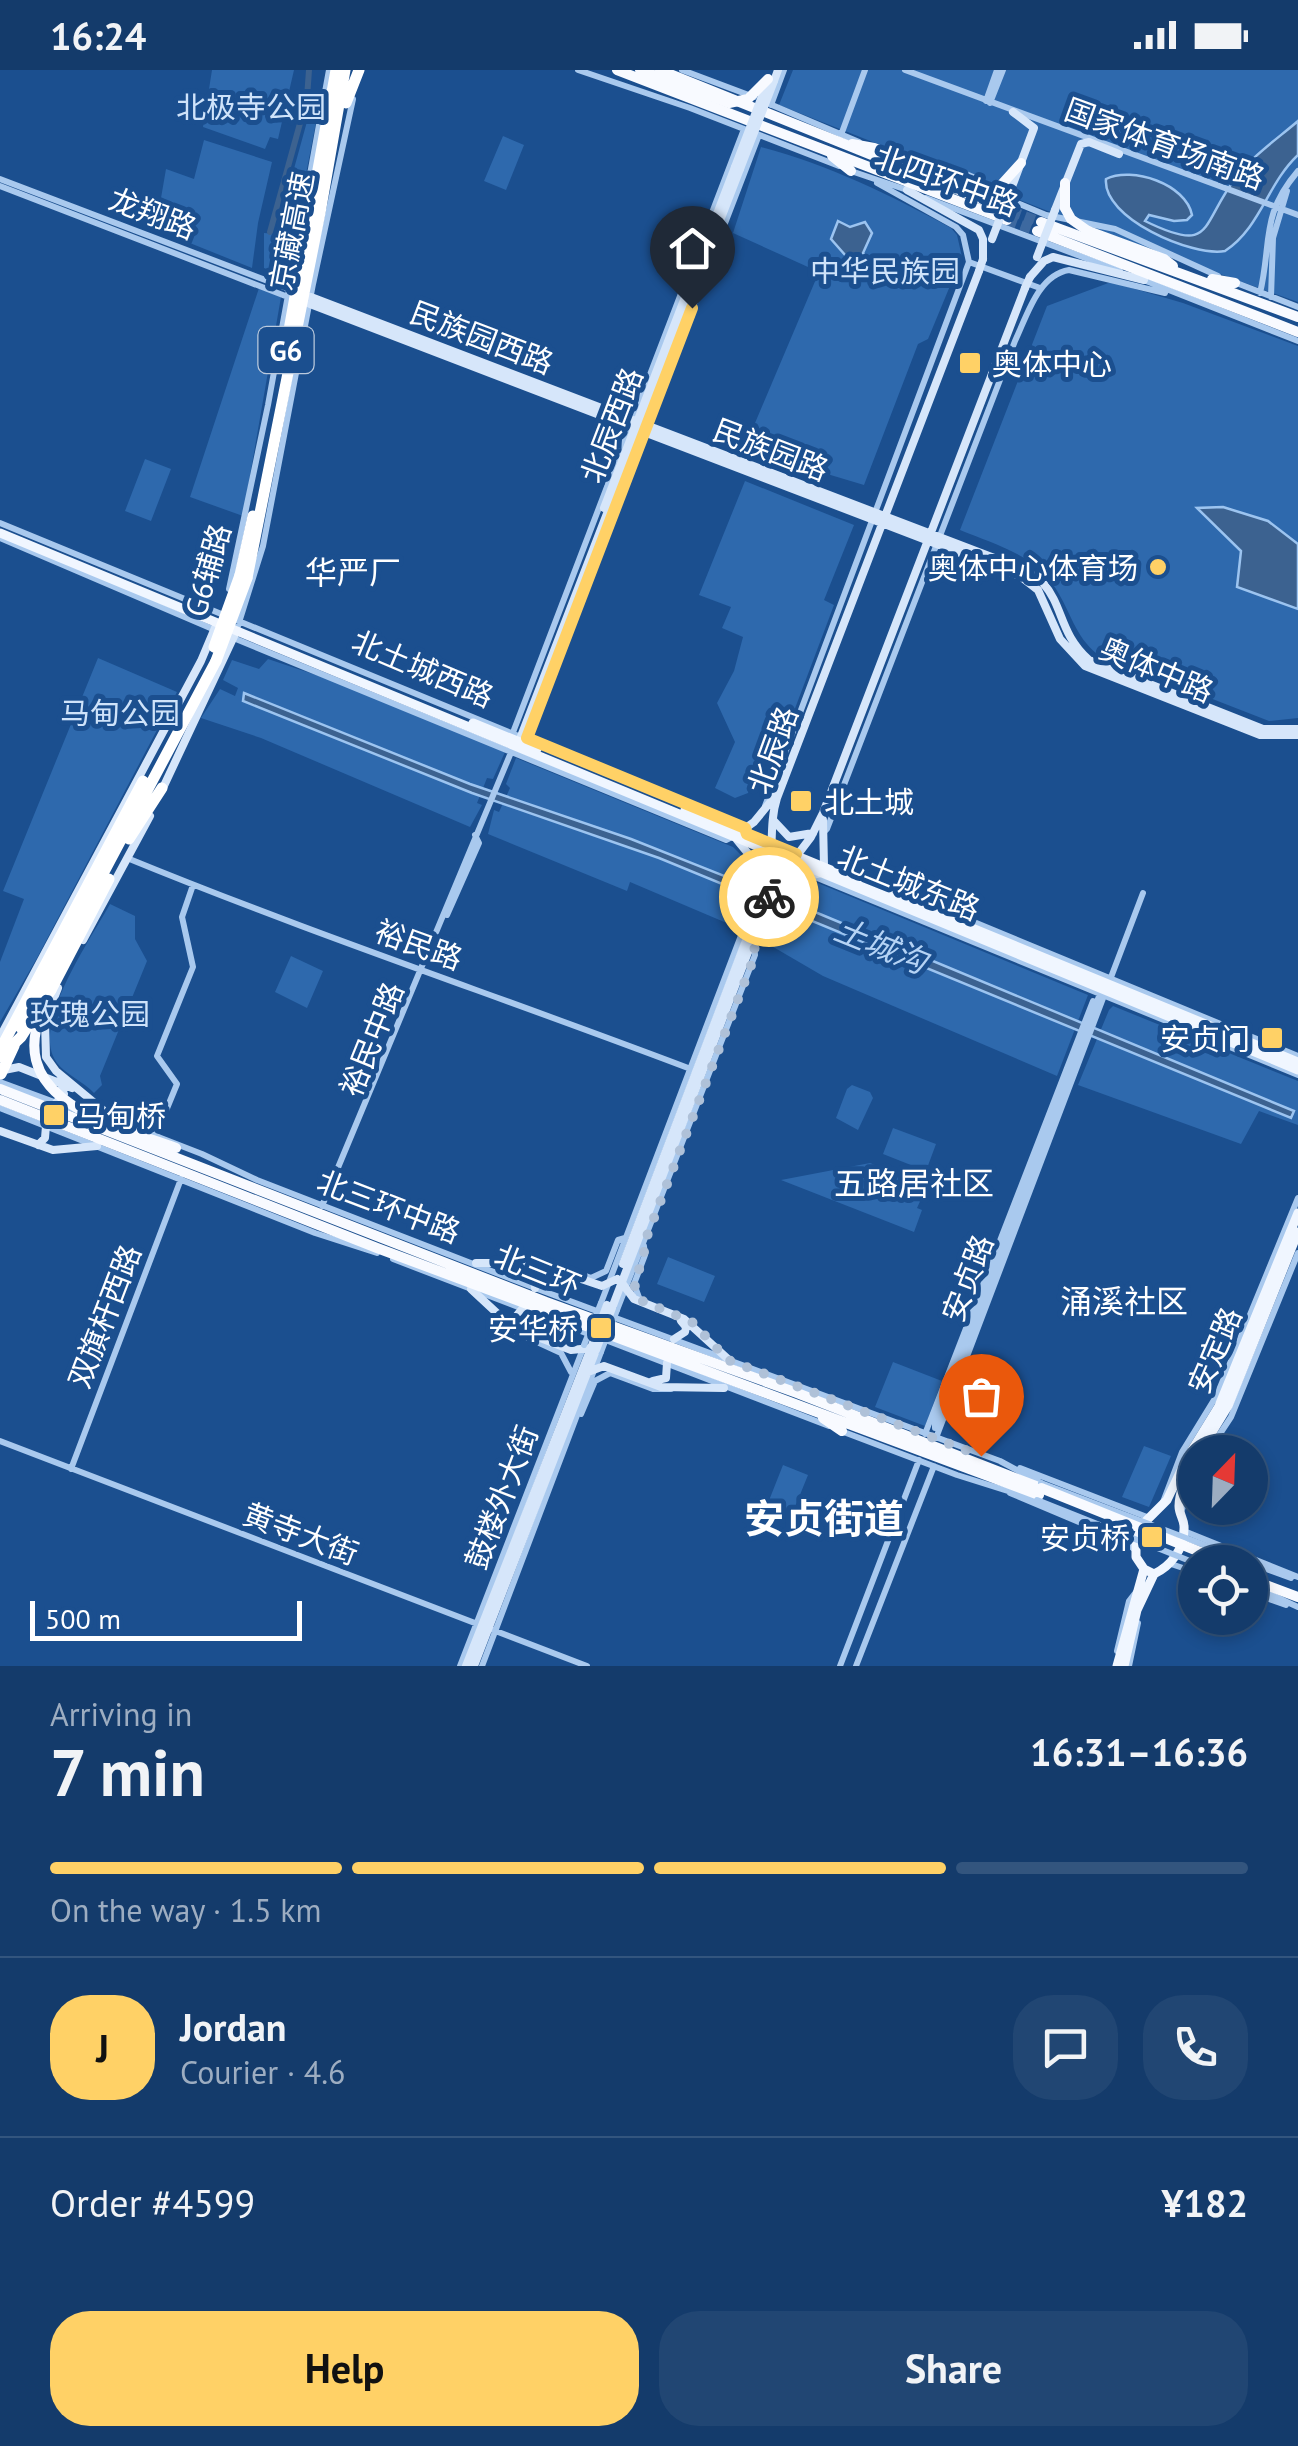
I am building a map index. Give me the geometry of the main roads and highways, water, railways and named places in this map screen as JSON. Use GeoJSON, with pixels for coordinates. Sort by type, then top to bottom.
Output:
{"type":"FeatureCollection","features":[{"type":"Feature","properties":{"kind":"highway","name":"北四环中路"},"geometry":{"type":"LineString","coordinates":[[617,70],[745,124],[833,139]]}},
{"type":"Feature","properties":{"kind":"highway"},"geometry":{"type":"LineString","coordinates":[[640,70],[729,102],[748,99],[773,73]]}},
{"type":"Feature","properties":{"kind":"highway","name":"北四环中路"},"geometry":{"type":"LineString","coordinates":[[664,71],[1009,215]]}},
{"type":"Feature","properties":{"kind":"highway"},"geometry":{"type":"LineString","coordinates":[[320,214],[354,72]]}},
{"type":"Feature","properties":{"kind":"highway","name":"京藏高速"},"geometry":{"type":"LineString","coordinates":[[244,577],[311,260],[338,109],[354,72]]}},
{"type":"Feature","properties":{"kind":"highway","name":"京藏高速"},"geometry":{"type":"LineString","coordinates":[[244,577],[327,123],[332,73]]}},
{"type":"Feature","properties":{"kind":"highway"},"geometry":{"type":"LineString","coordinates":[[708,115],[745,124]]}},
{"type":"Feature","properties":{"kind":"highway"},"geometry":{"type":"LineString","coordinates":[[309,175],[327,123]]}},
{"type":"Feature","properties":{"kind":"highway"},"geometry":{"type":"LineString","coordinates":[[833,139],[874,148],[967,185],[990,189],[1005,188],[1021,163]]}},
{"type":"Feature","properties":{"kind":"highway"},"geometry":{"type":"LineString","coordinates":[[833,139],[851,171]]}},
{"type":"Feature","properties":{"kind":"highway"},"geometry":{"type":"LineString","coordinates":[[1065,183],[1060,209],[1088,231],[1164,259],[1181,273],[1235,283]]}},
{"type":"Feature","properties":{"kind":"highway","name":"北四环中路"},"geometry":{"type":"LineString","coordinates":[[1298,320],[1181,273],[1039,227],[1298,332]]}},
{"type":"Feature","properties":{"kind":"highway"},"geometry":{"type":"LineString","coordinates":[[311,260],[311,295]]}},
{"type":"Feature","properties":{"kind":"highway"},"geometry":{"type":"LineString","coordinates":[[1181,286],[1298,320]]}},
{"type":"Feature","properties":{"kind":"highway"},"geometry":{"type":"LineString","coordinates":[[288,374],[302,349]]}},
{"type":"Feature","properties":{"kind":"highway","name":"G6"},"geometry":{"type":"LineString","coordinates":[[24,1023],[158,770],[212,660],[244,577]]}},
{"type":"Feature","properties":{"kind":"highway","name":"G6"},"geometry":{"type":"LineString","coordinates":[[2,1069],[54,950],[212,660]]}},
{"type":"Feature","properties":{"kind":"highway"},"geometry":{"type":"LineString","coordinates":[[158,770],[36,1032],[40,1068],[50,1086],[80,1112],[176,1148],[253,1186]]}},
{"type":"Feature","properties":{"kind":"highway"},"geometry":{"type":"LineString","coordinates":[[129,839],[162,788]]}},
{"type":"Feature","properties":{"kind":"highway"},"geometry":{"type":"LineString","coordinates":[[109,844],[115,816]]}},
{"type":"Feature","properties":{"kind":"highway"},"geometry":{"type":"LineString","coordinates":[[28,983],[54,950]]}},
{"type":"Feature","properties":{"kind":"highway"},"geometry":{"type":"LineString","coordinates":[[2,1069],[24,1023],[54,990]]}},
{"type":"Feature","properties":{"kind":"highway"},"geometry":{"type":"LineString","coordinates":[[2,1069],[54,990]]}},
{"type":"Feature","properties":{"kind":"highway","name":"北三环"},"geometry":{"type":"LineString","coordinates":[[2,1069],[38,1108],[208,1180],[654,1345],[797,1393],[1007,1474],[1178,1549]]}},
{"type":"Feature","properties":{"kind":"highway","name":"北三环"},"geometry":{"type":"LineString","coordinates":[[0,1100],[38,1108],[253,1186],[338,1226]]}},
{"type":"Feature","properties":{"kind":"highway"},"geometry":{"type":"LineString","coordinates":[[46,1126],[38,1108],[55,1104]]}},
{"type":"Feature","properties":{"kind":"highway"},"geometry":{"type":"LineString","coordinates":[[181,1179],[208,1180]]}},
{"type":"Feature","properties":{"kind":"highway"},"geometry":{"type":"LineString","coordinates":[[338,1226],[377,1225]]}},
{"type":"Feature","properties":{"kind":"highway"},"geometry":{"type":"LineString","coordinates":[[338,1226],[378,1253]]}},
{"type":"Feature","properties":{"kind":"highway"},"geometry":{"type":"LineString","coordinates":[[454,1255],[489,1283]]}},
{"type":"Feature","properties":{"kind":"highway"},"geometry":{"type":"LineString","coordinates":[[446,1280],[489,1283]]}},
{"type":"Feature","properties":{"kind":"highway"},"geometry":{"type":"LineString","coordinates":[[522,1309],[542,1304],[534,1288]]}},
{"type":"Feature","properties":{"kind":"highway"},"geometry":{"type":"LineString","coordinates":[[668,1363],[654,1345],[674,1339]]}},
{"type":"Feature","properties":{"kind":"highway","name":"北三环"},"geometry":{"type":"LineString","coordinates":[[654,1345],[809,1409],[1181,1545]]}},
{"type":"Feature","properties":{"kind":"highway"},"geometry":{"type":"LineString","coordinates":[[772,1377],[797,1393]]}},
{"type":"Feature","properties":{"kind":"highway"},"geometry":{"type":"LineString","coordinates":[[809,1409],[842,1431]]}},
{"type":"Feature","properties":{"kind":"highway"},"geometry":{"type":"LineString","coordinates":[[861,1418],[885,1418]]}},
{"type":"Feature","properties":{"kind":"highway"},"geometry":{"type":"LineString","coordinates":[[981,1456],[1007,1474]]}},
{"type":"Feature","properties":{"kind":"highway"},"geometry":{"type":"LineString","coordinates":[[958,1475],[989,1477]]}},
{"type":"Feature","properties":{"kind":"highway"},"geometry":{"type":"LineString","coordinates":[[1268,1585],[1298,1594]]}},
{"type":"Feature","properties":{"kind":"main road","name":"北辰西路"},"geometry":{"type":"LineString","coordinates":[[518,741],[534,685],[685,296],[701,273],[773,73]]}},
{"type":"Feature","properties":{"kind":"main road"},"geometry":{"type":"LineString","coordinates":[[1013,112],[1033,126],[1021,163]]}},
{"type":"Feature","properties":{"kind":"main road"},"geometry":{"type":"LineString","coordinates":[[1065,183],[1076,153],[1089,142],[1123,153]]}},
{"type":"Feature","properties":{"kind":"main road","name":"北辰西路"},"geometry":{"type":"LineString","coordinates":[[518,741],[694,265],[738,168]]}},
{"type":"Feature","properties":{"kind":"main road","name":"北辰路"},"geometry":{"type":"LineString","coordinates":[[618,1284],[692,1070],[769,883],[773,820],[780,791],[880,518],[992,240],[1005,188]]}},
{"type":"Feature","properties":{"kind":"main road"},"geometry":{"type":"LineString","coordinates":[[908,190],[979,230],[984,238],[984,259]]}},
{"type":"Feature","properties":{"kind":"main road","name":"北辰路"},"geometry":{"type":"LineString","coordinates":[[769,883],[818,834],[935,539],[1037,257],[1060,209]]}},
{"type":"Feature","properties":{"kind":"main road"},"geometry":{"type":"LineString","coordinates":[[1030,276],[1052,258],[1144,280]]}},
{"type":"Feature","properties":{"kind":"main road"},"geometry":{"type":"LineString","coordinates":[[701,273],[708,265]]}},
{"type":"Feature","properties":{"kind":"main road","name":"民族园西路"},"geometry":{"type":"LineString","coordinates":[[311,295],[638,425]]}},
{"type":"Feature","properties":{"kind":"main road"},"geometry":{"type":"LineString","coordinates":[[685,296],[692,308]]}},
{"type":"Feature","properties":{"kind":"main road"},"geometry":{"type":"LineString","coordinates":[[650,376],[658,366]]}},
{"type":"Feature","properties":{"kind":"main road","name":"民族园路"},"geometry":{"type":"LineString","coordinates":[[638,425],[935,539]]}},
{"type":"Feature","properties":{"kind":"main road"},"geometry":{"type":"LineString","coordinates":[[0,530],[218,621]]}},
{"type":"Feature","properties":{"kind":"main road","name":"奥体中路"},"geometry":{"type":"LineString","coordinates":[[935,539],[1020,576],[1038,590],[1060,638],[1085,666],[1260,734],[1298,732]]}},
{"type":"Feature","properties":{"kind":"main road","name":"北土城西路"},"geometry":{"type":"LineString","coordinates":[[218,621],[794,857]]}},
{"type":"Feature","properties":{"kind":"main road","name":"G6辅路"},"geometry":{"type":"LineString","coordinates":[[0,1036],[218,621]]}},
{"type":"Feature","properties":{"kind":"main road","name":"G6辅路"},"geometry":{"type":"LineString","coordinates":[[45,1021],[54,990],[127,858],[237,629]]}},
{"type":"Feature","properties":{"kind":"main road"},"geometry":{"type":"LineString","coordinates":[[773,820],[789,837],[818,834],[819,871],[769,883],[740,834],[780,791]]}},
{"type":"Feature","properties":{"kind":"main road","name":"北土城东路"},"geometry":{"type":"LineString","coordinates":[[794,857],[819,871],[922,907]]}},
{"type":"Feature","properties":{"kind":"main road","name":"北土城东路"},"geometry":{"type":"LineString","coordinates":[[819,871],[858,880],[1298,1073]]}},
{"type":"Feature","properties":{"kind":"main road","name":"北辰路"},"geometry":{"type":"LineString","coordinates":[[610,1305],[754,942],[760,904]]}},
{"type":"Feature","properties":{"kind":"main road","name":"北土城东路"},"geometry":{"type":"LineString","coordinates":[[1104,991],[1175,1008],[1298,1059]]}},
{"type":"Feature","properties":{"kind":"main road"},"geometry":{"type":"LineString","coordinates":[[2,1069],[21,1041],[45,1021]]}},
{"type":"Feature","properties":{"kind":"main road"},"geometry":{"type":"LineString","coordinates":[[45,1021],[44,1048],[50,1065],[114,1119]]}},
{"type":"Feature","properties":{"kind":"main road"},"geometry":{"type":"LineString","coordinates":[[2,1069],[19,1067],[59,1081],[77,1092],[100,1116]]}},
{"type":"Feature","properties":{"kind":"main road"},"geometry":{"type":"LineString","coordinates":[[55,1104],[64,1094],[59,1081]]}},
{"type":"Feature","properties":{"kind":"main road"},"geometry":{"type":"LineString","coordinates":[[38,1145],[47,1134],[46,1126]]}},
{"type":"Feature","properties":{"kind":"main road"},"geometry":{"type":"LineString","coordinates":[[0,1130],[54,1150],[96,1146]]}},
{"type":"Feature","properties":{"kind":"main road","name":"安定路"},"geometry":{"type":"LineString","coordinates":[[1149,1572],[1135,1550],[1147,1517],[1163,1504],[1219,1406],[1298,1213]]}},
{"type":"Feature","properties":{"kind":"main road","name":"安定路"},"geometry":{"type":"LineString","coordinates":[[1210,1435],[1228,1406],[1298,1232]]}},
{"type":"Feature","properties":{"kind":"main road"},"geometry":{"type":"LineString","coordinates":[[476,1263],[534,1263],[596,1284],[618,1284],[634,1300],[684,1320],[728,1360]]}},
{"type":"Feature","properties":{"kind":"main road"},"geometry":{"type":"LineString","coordinates":[[534,1288],[534,1273],[543,1269],[594,1287],[610,1305]]}},
{"type":"Feature","properties":{"kind":"main road"},"geometry":{"type":"LineString","coordinates":[[471,1289],[518,1332],[570,1352],[586,1367],[604,1366],[662,1386],[724,1388]]}},
{"type":"Feature","properties":{"kind":"main road"},"geometry":{"type":"LineString","coordinates":[[610,1305],[628,1300],[682,1322],[685,1332],[674,1339]]}},
{"type":"Feature","properties":{"kind":"main road"},"geometry":{"type":"LineString","coordinates":[[593,1350],[610,1305]]}},
{"type":"Feature","properties":{"kind":"main road"},"geometry":{"type":"LineString","coordinates":[[522,1309],[514,1322],[520,1330],[570,1350],[593,1350],[606,1363],[655,1382],[666,1378],[668,1363]]}},
{"type":"Feature","properties":{"kind":"main road","name":"鼓楼外大街"},"geometry":{"type":"LineString","coordinates":[[474,1666],[519,1531],[593,1350]]}},
{"type":"Feature","properties":{"kind":"main road","name":"鼓楼外大街"},"geometry":{"type":"LineString","coordinates":[[463,1666],[486,1626],[586,1367]]}},
{"type":"Feature","properties":{"kind":"main road"},"geometry":{"type":"LineString","coordinates":[[523,1502],[525,1516]]}},
{"type":"Feature","properties":{"kind":"main road"},"geometry":{"type":"LineString","coordinates":[[1121,1666],[1126,1623],[1149,1572],[1171,1564],[1184,1531],[1182,1525]]}},
{"type":"Feature","properties":{"kind":"main road"},"geometry":{"type":"LineString","coordinates":[[508,1542],[519,1531]]}},
{"type":"Feature","properties":{"kind":"water"},"geometry":{"type":"Polygon","coordinates":[[[1298,121],[1298,155],[1247,230],[1225,251],[1192,248],[1152,232],[1118,208],[1109,194],[1106,179],[1130,175],[1156,180],[1180,194],[1192,215],[1187,220],[1174,221],[1149,215],[1145,221],[1167,231],[1195,235],[1203,230],[1242,171],[1298,121]]]}},
{"type":"Feature","properties":{"kind":"water"},"geometry":{"type":"Polygon","coordinates":[[[838,221],[850,227],[865,222],[872,233],[863,253],[869,261],[867,266],[846,256],[831,239],[838,221]]]}},
{"type":"Feature","properties":{"kind":"water"},"geometry":{"type":"Polygon","coordinates":[[[1223,507],[1268,521],[1298,544],[1298,609],[1237,587],[1241,551],[1197,508],[1223,507]]]}},
{"type":"Feature","properties":{"kind":"water","name":"土城沟"},"geometry":{"type":"Polygon","coordinates":[[[244,693],[470,784],[631,839],[815,912],[1294,1111],[1291,1118],[659,858],[472,793],[243,701],[244,693]]]}},
{"type":"Feature","properties":{"kind":"waterway"},"geometry":{"type":"LineString","coordinates":[[270,232],[307,98],[309,70]]}},
{"type":"Feature","properties":{"kind":"tunnel"},"geometry":{"type":"LineString","coordinates":[[1011,211],[1041,222]]}},
{"type":"Feature","properties":{"kind":"tunnel"},"geometry":{"type":"LineString","coordinates":[[1007,220],[1037,231]]}},
{"type":"Feature","properties":{"kind":"place","name":"奥体中心"},"geometry":{"type":"Point","coordinates":[970,363]}},
{"type":"Feature","properties":{"kind":"place","name":"奥体中心体育场"},"geometry":{"type":"Point","coordinates":[1158,567]}},
{"type":"Feature","properties":{"kind":"place","name":"北土城"},"geometry":{"type":"Point","coordinates":[801,801]}},
{"type":"Feature","properties":{"kind":"place","name":"安贞门"},"geometry":{"type":"Point","coordinates":[1272,1038]}},
{"type":"Feature","properties":{"kind":"place","name":"马甸桥"},"geometry":{"type":"Point","coordinates":[54,1115]}},
{"type":"Feature","properties":{"kind":"place","name":"安华桥"},"geometry":{"type":"Point","coordinates":[601,1328]}},
{"type":"Feature","properties":{"kind":"place","name":"安贞桥"},"geometry":{"type":"Point","coordinates":[1152,1537]}},
{"type":"Feature","properties":{"kind":"district","name":"华严厂"},"geometry":{"type":"Point","coordinates":[353,572]}},
{"type":"Feature","properties":{"kind":"district","name":"五路居社区"},"geometry":{"type":"Point","coordinates":[914,1183]}},
{"type":"Feature","properties":{"kind":"district","name":"涌溪社区"},"geometry":{"type":"Point","coordinates":[1124,1301]}},
{"type":"Feature","properties":{"kind":"district","name":"安贞街道"},"geometry":{"type":"Point","coordinates":[824,1518]}},
{"type":"Feature","properties":{"kind":"park label","name":"北极寺公园"},"geometry":{"type":"Point","coordinates":[251,106]}},
{"type":"Feature","properties":{"kind":"park label","name":"中华民族园"},"geometry":{"type":"Point","coordinates":[885,270]}},
{"type":"Feature","properties":{"kind":"park label","name":"马甸公园"},"geometry":{"type":"Point","coordinates":[120,712]}},
{"type":"Feature","properties":{"kind":"park label","name":"玫瑰公园"},"geometry":{"type":"Point","coordinates":[90,1013]}}]}
